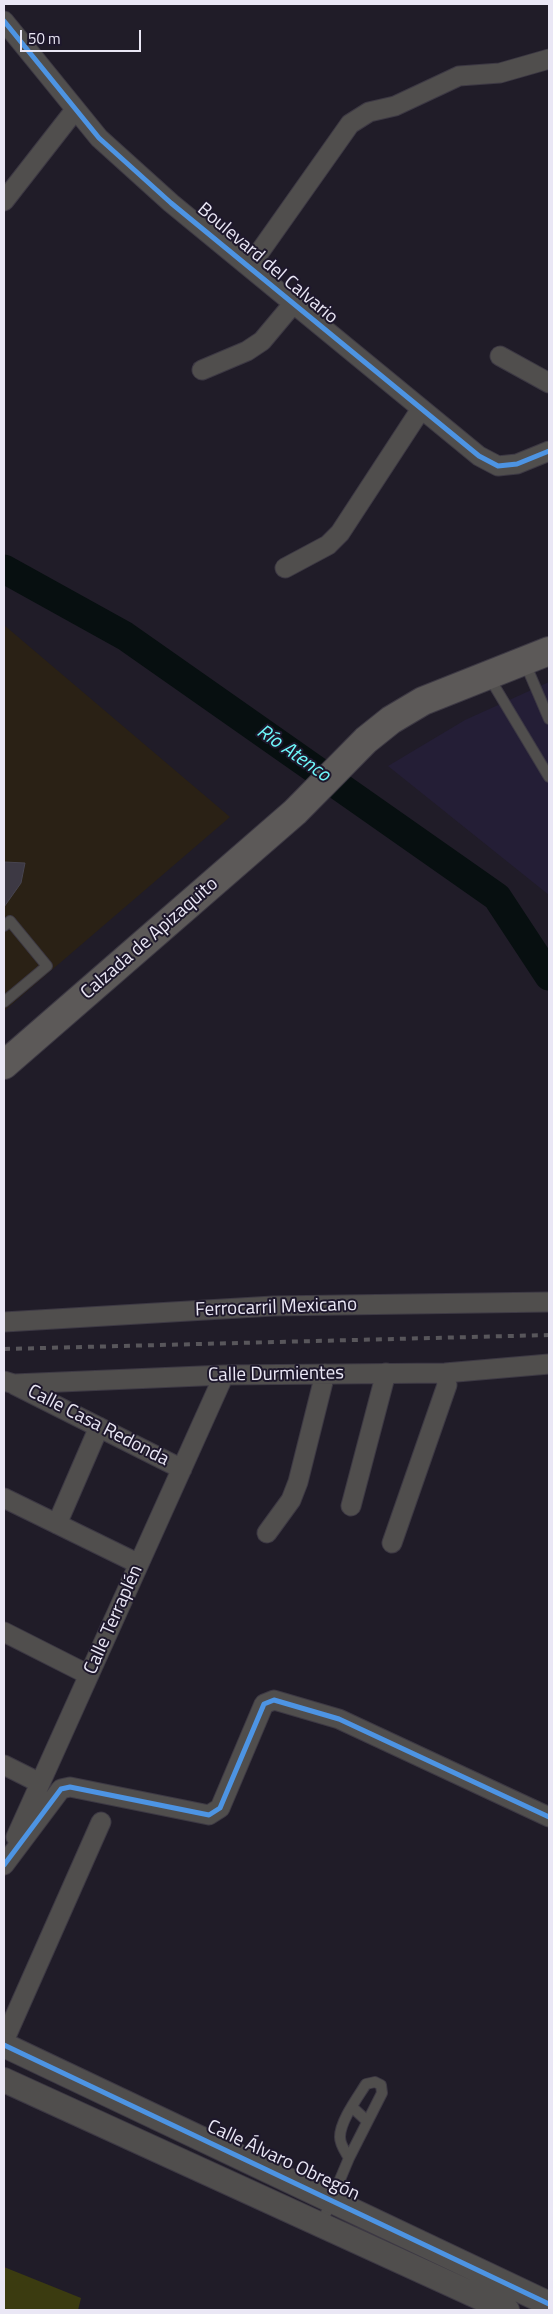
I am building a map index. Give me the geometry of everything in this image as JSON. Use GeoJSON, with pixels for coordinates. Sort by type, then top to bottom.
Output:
{"type":"FeatureCollection","features":[{"type":"Feature","properties":{"kind":"main road","name":"Calzada de Apizaquito"},"geometry":{"type":"LineString","coordinates":[[4,1065],[296,812],[366,740],[391,720],[423,701],[488,676],[541,650]]}},
{"type":"Feature","properties":{"kind":"street","name":"Boulevard del Calvario"},"geometry":{"type":"LineString","coordinates":[[4,21],[75,110],[114,152],[171,203],[479,456],[498,466],[516,464],[549,451]]}},
{"type":"Feature","properties":{"kind":"street"},"geometry":{"type":"LineString","coordinates":[[249,267],[350,124],[369,112],[395,106],[459,76],[500,73],[549,58]]}},
{"type":"Feature","properties":{"kind":"street"},"geometry":{"type":"LineString","coordinates":[[4,200],[75,110]]}},
{"type":"Feature","properties":{"kind":"street"},"geometry":{"type":"LineString","coordinates":[[202,370],[247,352],[262,341],[293,304]]}},
{"type":"Feature","properties":{"kind":"street"},"geometry":{"type":"LineString","coordinates":[[500,356],[549,383]]}},
{"type":"Feature","properties":{"kind":"street"},"geometry":{"type":"LineString","coordinates":[[285,568],[328,545],[340,533],[421,409]]}},
{"type":"Feature","properties":{"kind":"street","name":"Ferrocarril Mexicano"},"geometry":{"type":"LineString","coordinates":[[4,1322],[273,1306],[549,1302]]}},
{"type":"Feature","properties":{"kind":"street","name":"Calle Durmientes"},"geometry":{"type":"LineString","coordinates":[[9,1382],[224,1375],[445,1373],[549,1364]]}},
{"type":"Feature","properties":{"kind":"street"},"geometry":{"type":"LineString","coordinates":[[351,1506],[386,1373]]}},
{"type":"Feature","properties":{"kind":"street"},"geometry":{"type":"LineString","coordinates":[[392,1543],[447,1385],[445,1373]]}},
{"type":"Feature","properties":{"kind":"street"},"geometry":{"type":"LineString","coordinates":[[267,1533],[291,1500],[298,1482],[325,1374]]}},
{"type":"Feature","properties":{"kind":"street","name":"Calle Terraplén"},"geometry":{"type":"LineString","coordinates":[[4,1865],[224,1375]]}},
{"type":"Feature","properties":{"kind":"street","name":"Calle Casa Redonda"},"geometry":{"type":"LineString","coordinates":[[9,1382],[182,1469]]}},
{"type":"Feature","properties":{"kind":"street"},"geometry":{"type":"LineString","coordinates":[[57,1524],[99,1427]]}},
{"type":"Feature","properties":{"kind":"street"},"geometry":{"type":"LineString","coordinates":[[4,1498],[139,1564]]}},
{"type":"Feature","properties":{"kind":"street"},"geometry":{"type":"LineString","coordinates":[[4,1632],[89,1676]]}},
{"type":"Feature","properties":{"kind":"street"},"geometry":{"type":"LineString","coordinates":[[4,1865],[61,1790],[70,1787],[209,1815],[220,1808],[264,1704],[274,1700],[338,1719],[549,1817]]}},
{"type":"Feature","properties":{"kind":"street"},"geometry":{"type":"LineString","coordinates":[[4,1765],[40,1783]]}},
{"type":"Feature","properties":{"kind":"street"},"geometry":{"type":"LineString","coordinates":[[4,2043],[101,1822]]}},
{"type":"Feature","properties":{"kind":"street","name":"Calle Álvaro Obregón"},"geometry":{"type":"LineString","coordinates":[[4,2043],[69,2077],[549,2304]]}},
{"type":"Feature","properties":{"kind":"street"},"geometry":{"type":"LineString","coordinates":[[57,2104],[69,2077]]}},
{"type":"Feature","properties":{"kind":"street"},"geometry":{"type":"LineString","coordinates":[[4,2080],[507,2310]]}},
{"type":"Feature","properties":{"kind":"lane"},"geometry":{"type":"LineString","coordinates":[[541,650],[549,719]]}},
{"type":"Feature","properties":{"kind":"lane"},"geometry":{"type":"LineString","coordinates":[[488,676],[549,777]]}},
{"type":"Feature","properties":{"kind":"lane"},"geometry":{"type":"LineString","coordinates":[[4,926],[10,921],[47,966],[4,1002]]}},
{"type":"Feature","properties":{"kind":"lane"},"geometry":{"type":"LineString","coordinates":[[321,2225],[349,2158],[382,2093],[381,2085],[375,2082],[366,2084],[352,2107],[340,2136],[341,2145],[349,2158]]}},
{"type":"Feature","properties":{"kind":"lane"},"geometry":{"type":"LineString","coordinates":[[352,2107],[368,2121]]}},
{"type":"Feature","properties":{"kind":"shaded area"},"geometry":{"type":"Polygon","coordinates":[[[4,625],[230,817],[4,1011],[4,625]]]}},
{"type":"Feature","properties":{"kind":"shaded area"},"geometry":{"type":"Polygon","coordinates":[[[549,682],[549,895],[388,766],[465,720],[549,682]]]}},
{"type":"Feature","properties":{"kind":"shaded area"},"geometry":{"type":"Polygon","coordinates":[[[4,2267],[81,2298],[78,2310],[4,2310],[4,2267]]]}},
{"type":"Feature","properties":{"kind":"building"},"geometry":{"type":"Polygon","coordinates":[[[4,862],[25,863],[21,883],[4,907],[4,862]]]}},
{"type":"Feature","properties":{"kind":"waterway","name":"Río Atenco"},"geometry":{"type":"LineString","coordinates":[[4,569],[125,636],[497,897],[549,976]]}},
{"type":"Feature","properties":{"kind":"railway"},"geometry":{"type":"LineString","coordinates":[[4,1349],[549,1335]]}},
{"type":"Feature","properties":{"kind":"cycle path"},"geometry":{"type":"LineString","coordinates":[[4,21],[99,138],[171,203],[479,456],[498,466],[517,464],[549,451]]}},
{"type":"Feature","properties":{"kind":"cycle path"},"geometry":{"type":"LineString","coordinates":[[4,1865],[61,1789],[70,1787],[209,1815],[220,1808],[264,1704],[274,1700],[339,1719],[549,1817]]}},
{"type":"Feature","properties":{"kind":"cycle path"},"geometry":{"type":"LineString","coordinates":[[4,2045],[549,2304]]}}]}
